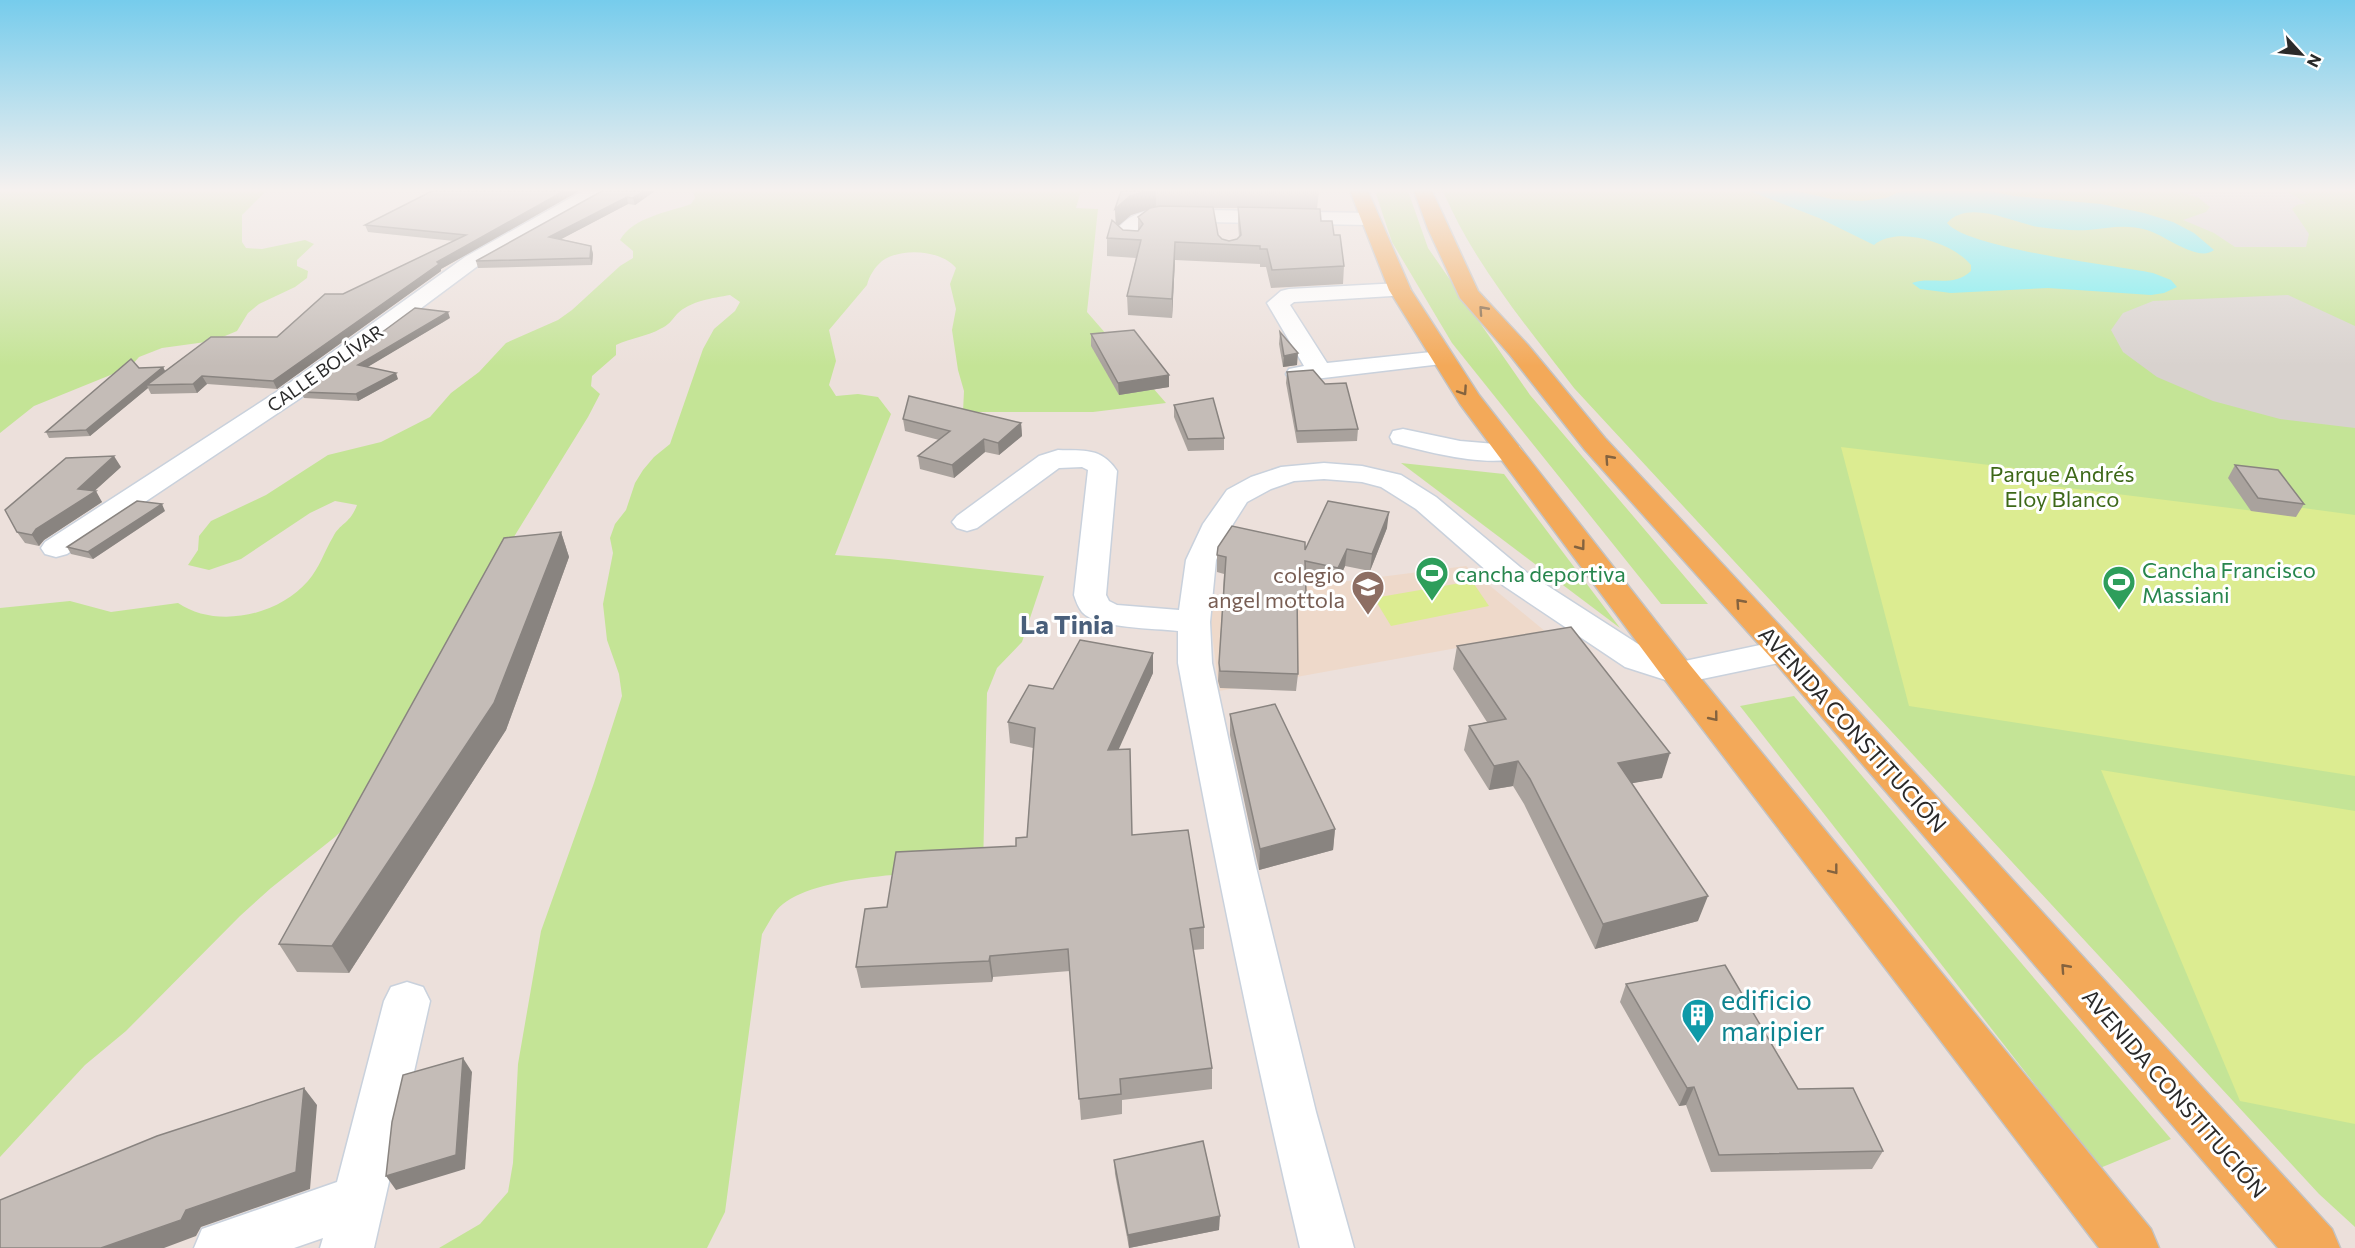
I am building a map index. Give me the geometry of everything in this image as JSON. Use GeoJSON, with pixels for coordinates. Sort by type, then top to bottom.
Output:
{"type":"FeatureCollection","features":[{"type":"Feature","properties":{"kind":"main road"},"geometry":{"type":"LineString","coordinates":[[1383,249],[1400,290],[1469,399],[1678,673],[2132,1248]]}},
{"type":"Feature","properties":{"kind":"main road","name":"AVENIDA CONSTITUCIÓN"},"geometry":{"type":"LineString","coordinates":[[1447,249],[1468,293],[1595,444],[1784,651],[2313,1248]]}},
{"type":"Feature","properties":{"kind":"street","name":"CALLE BOLÍVAR"},"geometry":{"type":"LineString","coordinates":[[56,548],[290,394],[472,261],[493,249]]}},
{"type":"Feature","properties":{"kind":"street"},"geometry":{"type":"LineString","coordinates":[[1320,371],[1284,315],[1278,303],[1281,299],[1299,295],[1400,290]]}},
{"type":"Feature","properties":{"kind":"street"},"geometry":{"type":"LineString","coordinates":[[1290,375],[1441,358]]}},
{"type":"Feature","properties":{"kind":"street"},"geometry":{"type":"LineString","coordinates":[[1403,437],[1460,450],[1509,452]]}},
{"type":"Feature","properties":{"kind":"street"},"geometry":{"type":"LineString","coordinates":[[967,522],[1049,462],[1069,457],[1086,459],[1098,464],[1103,471],[1090,595],[1095,607],[1110,614],[1194,622]]}},
{"type":"Feature","properties":{"kind":"street"},"geometry":{"type":"LineString","coordinates":[[1328,1248],[1292,1112],[1235,863],[1195,663],[1194,622],[1201,560],[1218,524],[1237,496],[1261,483],[1291,473],[1324,471],[1362,474],[1391,481],[1426,503],[1515,579],[1637,659],[1678,673],[1784,651]]}},
{"type":"Feature","properties":{"kind":"street"},"geometry":{"type":"LineString","coordinates":[[221,1248],[352,1224],[407,1001]]}},
{"type":"Feature","properties":{"kind":"shaded area"},"geometry":{"type":"Polygon","coordinates":[[[2288,295],[2355,326],[2355,428],[2280,419],[2213,401],[2157,377],[2123,352],[2111,330],[2123,313],[2153,301],[2288,295]]]}},
{"type":"Feature","properties":{"kind":"shaded area","name":"colegio angel mottola"},"geometry":{"type":"Polygon","coordinates":[[[1466,566],[1546,632],[1219,691],[1208,599],[1466,566]]]}},
{"type":"Feature","properties":{"kind":"green space"},"geometry":{"type":"Polygon","coordinates":[[[0,249],[308,249],[297,260],[297,266],[308,271],[307,278],[295,287],[259,304],[248,313],[237,331],[213,341],[162,348],[139,357],[132,365],[113,374],[34,406],[0,433],[0,249]]]}},
{"type":"Feature","properties":{"kind":"green space"},"geometry":{"type":"Polygon","coordinates":[[[631,249],[1094,249],[1087,312],[1166,403],[1093,412],[963,412],[964,391],[958,370],[952,330],[956,309],[950,284],[956,268],[950,262],[931,254],[910,252],[882,261],[869,278],[867,285],[829,330],[836,361],[829,385],[836,396],[858,394],[878,397],[891,414],[835,555],[1044,576],[1022,642],[997,668],[987,693],[983,869],[850,880],[801,894],[783,904],[774,914],[762,934],[725,1212],[707,1248],[439,1248],[480,1224],[508,1192],[513,1163],[518,1064],[541,931],[594,783],[622,696],[619,674],[607,640],[603,604],[613,553],[610,538],[615,524],[626,510],[635,483],[643,470],[670,444],[703,349],[714,329],[735,311],[740,302],[730,295],[702,301],[682,310],[663,327],[616,345],[616,355],[592,376],[591,386],[600,394],[588,417],[507,548],[362,811],[335,837],[240,916],[126,1031],[85,1065],[0,1157],[0,608],[70,601],[111,612],[178,603],[193,611],[228,617],[246,615],[280,603],[295,593],[312,576],[336,532],[351,516],[357,505],[335,501],[310,513],[241,559],[209,570],[188,565],[198,550],[199,536],[211,521],[266,495],[328,455],[381,442],[430,417],[451,393],[479,372],[506,343],[558,320],[572,310],[620,266],[633,258],[631,249]]]}},
{"type":"Feature","properties":{"kind":"green space"},"geometry":{"type":"Polygon","coordinates":[[[1396,249],[1429,249],[1530,395],[1708,604],[1661,604],[1452,343],[1396,249]]]}},
{"type":"Feature","properties":{"kind":"green space","name":"Parque Andrés Eloy Blanco"},"geometry":{"type":"Polygon","coordinates":[[[1473,249],[2355,249],[2355,1227],[2319,1194],[1574,388],[1485,269],[1473,249]]]}},
{"type":"Feature","properties":{"kind":"green space","name":"Cancha Francisco Massiani"},"geometry":{"type":"Polygon","coordinates":[[[1841,447],[2014,468],[2020,482],[2295,516],[2288,506],[2355,515],[2355,776],[1909,706],[1841,447]]]}},
{"type":"Feature","properties":{"kind":"green space"},"geometry":{"type":"Polygon","coordinates":[[[1401,463],[1504,474],[1620,628],[1401,463]]]}},
{"type":"Feature","properties":{"kind":"green space","name":"cancha deportiva"},"geometry":{"type":"Polygon","coordinates":[[[1472,581],[1489,606],[1391,626],[1374,598],[1472,581]]]}},
{"type":"Feature","properties":{"kind":"green space"},"geometry":{"type":"Polygon","coordinates":[[[1794,696],[2171,1139],[2100,1168],[1740,706],[1794,696]]]}},
{"type":"Feature","properties":{"kind":"green space"},"geometry":{"type":"Polygon","coordinates":[[[2101,770],[2355,811],[2355,1124],[2240,1101],[2101,770]]]}},
{"type":"Feature","properties":{"kind":"water"},"geometry":{"type":"Polygon","coordinates":[[[1950,249],[2018,249],[2153,273],[2171,280],[2177,287],[2164,293],[2151,295],[2048,288],[1951,293],[1920,289],[1912,283],[1957,279],[1971,271],[1971,265],[1950,249]]]}},
{"type":"Feature","properties":{"kind":"water"},"geometry":{"type":"Polygon","coordinates":[[[2187,249],[2214,250],[2207,253],[2187,249]]]}},
{"type":"Feature","properties":{"kind":"building"},"geometry":{"type":"Polygon","coordinates":[[[436,249],[460,249],[437,262],[439,264],[273,381],[202,376],[193,384],[147,385],[211,337],[277,337],[325,294],[343,294],[436,249]]]}},
{"type":"Feature","properties":{"kind":"building"},"geometry":{"type":"Polygon","coordinates":[[[497,249],[591,249],[590,258],[476,261],[497,249]]]}},
{"type":"Feature","properties":{"kind":"building"},"geometry":{"type":"Polygon","coordinates":[[[1139,249],[1175,249],[1172,299],[1127,296],[1139,249]]]}},
{"type":"Feature","properties":{"kind":"building"},"geometry":{"type":"Polygon","coordinates":[[[1267,249],[1342,249],[1344,266],[1272,270],[1267,249]]]}},
{"type":"Feature","properties":{"kind":"building"},"geometry":{"type":"Polygon","coordinates":[[[415,308],[448,312],[358,365],[396,373],[356,394],[301,392],[415,308]]]}},
{"type":"Feature","properties":{"kind":"building"},"geometry":{"type":"Polygon","coordinates":[[[1134,330],[1169,375],[1118,383],[1091,334],[1134,330]]]}},
{"type":"Feature","properties":{"kind":"building"},"geometry":{"type":"Polygon","coordinates":[[[1280,332],[1298,353],[1284,356],[1280,332]]]}},
{"type":"Feature","properties":{"kind":"building"},"geometry":{"type":"Polygon","coordinates":[[[131,359],[139,368],[163,367],[86,430],[46,432],[131,359]]]}},
{"type":"Feature","properties":{"kind":"building"},"geometry":{"type":"Polygon","coordinates":[[[1313,370],[1325,384],[1346,383],[1358,429],[1297,431],[1287,372],[1313,370]]]}},
{"type":"Feature","properties":{"kind":"building"},"geometry":{"type":"Polygon","coordinates":[[[909,396],[1021,423],[998,443],[984,439],[952,465],[918,456],[950,431],[903,419],[909,396]]]}},
{"type":"Feature","properties":{"kind":"building"},"geometry":{"type":"Polygon","coordinates":[[[1213,398],[1224,438],[1188,439],[1174,405],[1213,398]]]}},
{"type":"Feature","properties":{"kind":"building"},"geometry":{"type":"Polygon","coordinates":[[[114,456],[78,489],[96,491],[36,529],[32,535],[17,532],[5,510],[66,458],[114,456]]]}},
{"type":"Feature","properties":{"kind":"building"},"geometry":{"type":"Polygon","coordinates":[[[2235,465],[2278,470],[2304,504],[2258,498],[2235,465]]]}},
{"type":"Feature","properties":{"kind":"building"},"geometry":{"type":"Polygon","coordinates":[[[137,501],[162,504],[88,552],[67,547],[137,501]]]}},
{"type":"Feature","properties":{"kind":"building"},"geometry":{"type":"Polygon","coordinates":[[[1328,501],[1389,512],[1372,554],[1347,549],[1338,568],[1305,561],[1306,593],[1297,593],[1298,674],[1220,671],[1226,557],[1217,555],[1218,547],[1232,526],[1305,542],[1305,550],[1328,501]]]}},
{"type":"Feature","properties":{"kind":"building"},"geometry":{"type":"Polygon","coordinates":[[[561,532],[494,703],[332,946],[279,944],[504,538],[561,532]]]}},
{"type":"Feature","properties":{"kind":"building"},"geometry":{"type":"Polygon","coordinates":[[[1571,627],[1670,753],[1618,763],[1708,896],[1603,924],[1530,779],[1518,761],[1494,766],[1469,726],[1506,719],[1457,646],[1571,627]]]}},
{"type":"Feature","properties":{"kind":"building"},"geometry":{"type":"Polygon","coordinates":[[[1080,640],[1153,653],[1108,750],[1130,749],[1132,835],[1188,830],[1204,927],[1190,929],[1212,1068],[1120,1079],[1121,1094],[1079,1099],[1068,949],[990,956],[989,961],[856,967],[865,909],[887,907],[896,852],[1016,846],[1016,838],[1027,837],[1035,728],[1008,722],[1029,685],[1053,689],[1080,640]]]}},
{"type":"Feature","properties":{"kind":"building"},"geometry":{"type":"Polygon","coordinates":[[[1275,704],[1335,829],[1260,849],[1230,714],[1275,704]]]}},
{"type":"Feature","properties":{"kind":"building"},"geometry":{"type":"Polygon","coordinates":[[[1725,965],[1798,1089],[1853,1088],[1883,1151],[1719,1155],[1694,1087],[1687,1088],[1626,984],[1725,965]]]}},
{"type":"Feature","properties":{"kind":"building"},"geometry":{"type":"Polygon","coordinates":[[[463,1058],[456,1155],[386,1176],[392,1122],[403,1075],[463,1058]]]}},
{"type":"Feature","properties":{"kind":"building"},"geometry":{"type":"Polygon","coordinates":[[[304,1088],[296,1172],[186,1210],[181,1220],[101,1248],[0,1248],[0,1200],[157,1136],[304,1088]]]}},
{"type":"Feature","properties":{"kind":"building"},"geometry":{"type":"Polygon","coordinates":[[[1203,1141],[1220,1216],[1128,1235],[1114,1160],[1203,1141]]]}},
{"type":"Feature","properties":{"kind":"place","name":"cancha deportiva"},"geometry":{"type":"Point","coordinates":[1432,602]}},
{"type":"Feature","properties":{"kind":"place","name":"Cancha Francisco Massiani"},"geometry":{"type":"Point","coordinates":[2119,611]}},
{"type":"Feature","properties":{"kind":"place","name":"colegio angel mottola"},"geometry":{"type":"Point","coordinates":[1368,616]}},
{"type":"Feature","properties":{"kind":"place","name":"edificio maripier"},"geometry":{"type":"Point","coordinates":[1698,1044]}},
{"type":"Feature","properties":{"kind":"district","name":"La Tinia"},"geometry":{"type":"Point","coordinates":[1067,623]}}]}
